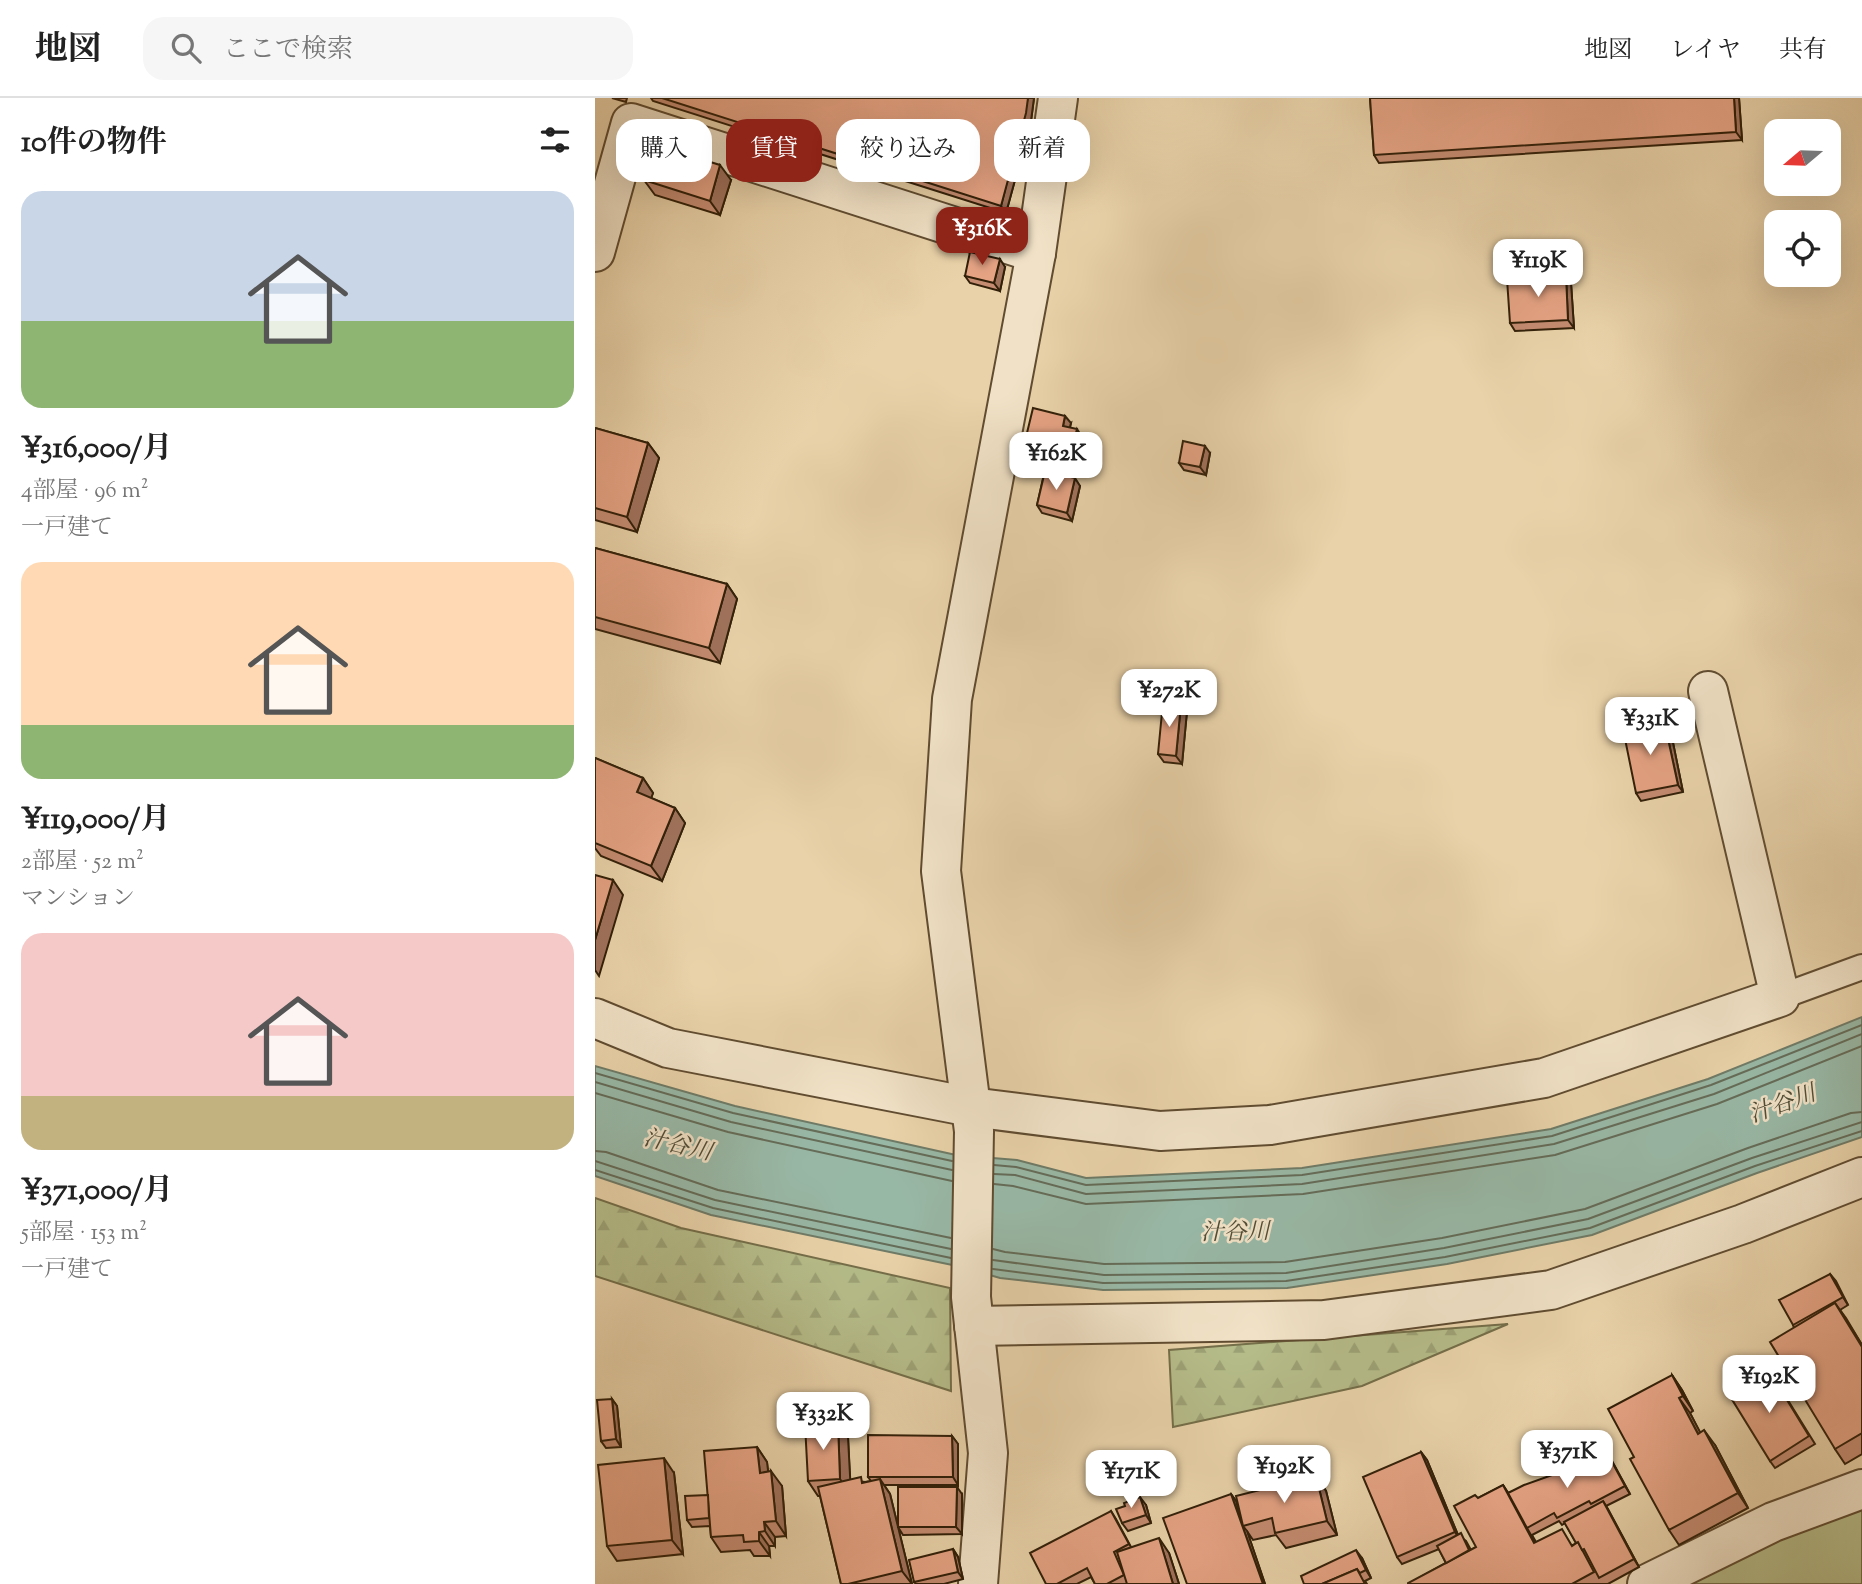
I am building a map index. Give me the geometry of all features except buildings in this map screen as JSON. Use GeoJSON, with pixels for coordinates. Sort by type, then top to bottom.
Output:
{"type":"FeatureCollection","features":[{"type":"Feature","properties":{"kind":"street"},"geometry":{"type":"LineString","coordinates":[[978,1584],[988,1454],[972,1311],[973,1119],[940,871],[952,699],[1036,253],[1058,98]]}},
{"type":"Feature","properties":{"kind":"street"},"geometry":{"type":"LineString","coordinates":[[595,252],[631,123],[1036,253]]}},
{"type":"Feature","properties":{"kind":"street"},"geometry":{"type":"LineString","coordinates":[[595,1018],[668,1048],[973,1119],[1160,1131],[1270,1125],[1545,1078],[1780,997],[1709,691]]}},
{"type":"Feature","properties":{"kind":"street"},"geometry":{"type":"LineString","coordinates":[[972,1311],[1325,1320],[1551,1290],[1743,1224],[1862,1177]]}},
{"type":"Feature","properties":{"kind":"street"},"geometry":{"type":"LineString","coordinates":[[1656,1582],[1773,1522],[1862,1489]]}},
{"type":"Feature","properties":{"kind":"lane"},"geometry":{"type":"LineString","coordinates":[[1780,997],[1862,967]]}},
{"type":"Feature","properties":{"kind":"green space"},"geometry":{"type":"Polygon","coordinates":[[[595,1198],[681,1228],[950,1288],[951,1391],[595,1276],[595,1198]]]}},
{"type":"Feature","properties":{"kind":"green space"},"geometry":{"type":"Polygon","coordinates":[[[1508,1324],[1362,1386],[1173,1427],[1169,1350],[1508,1324]]]}},
{"type":"Feature","properties":{"kind":"green space"},"geometry":{"type":"Polygon","coordinates":[[[1862,1489],[1862,1584],[1663,1584],[1862,1489]]]}},
{"type":"Feature","properties":{"kind":"water","name":"汁谷川"},"geometry":{"type":"Polygon","coordinates":[[[1862,1017],[1862,1137],[1592,1235],[1447,1264],[1287,1288],[1103,1290],[1000,1278],[962,1267],[711,1215],[595,1176],[595,1066],[735,1106],[956,1155],[1017,1160],[1086,1178],[1302,1168],[1551,1129],[1708,1079],[1862,1017]]]}}]}
